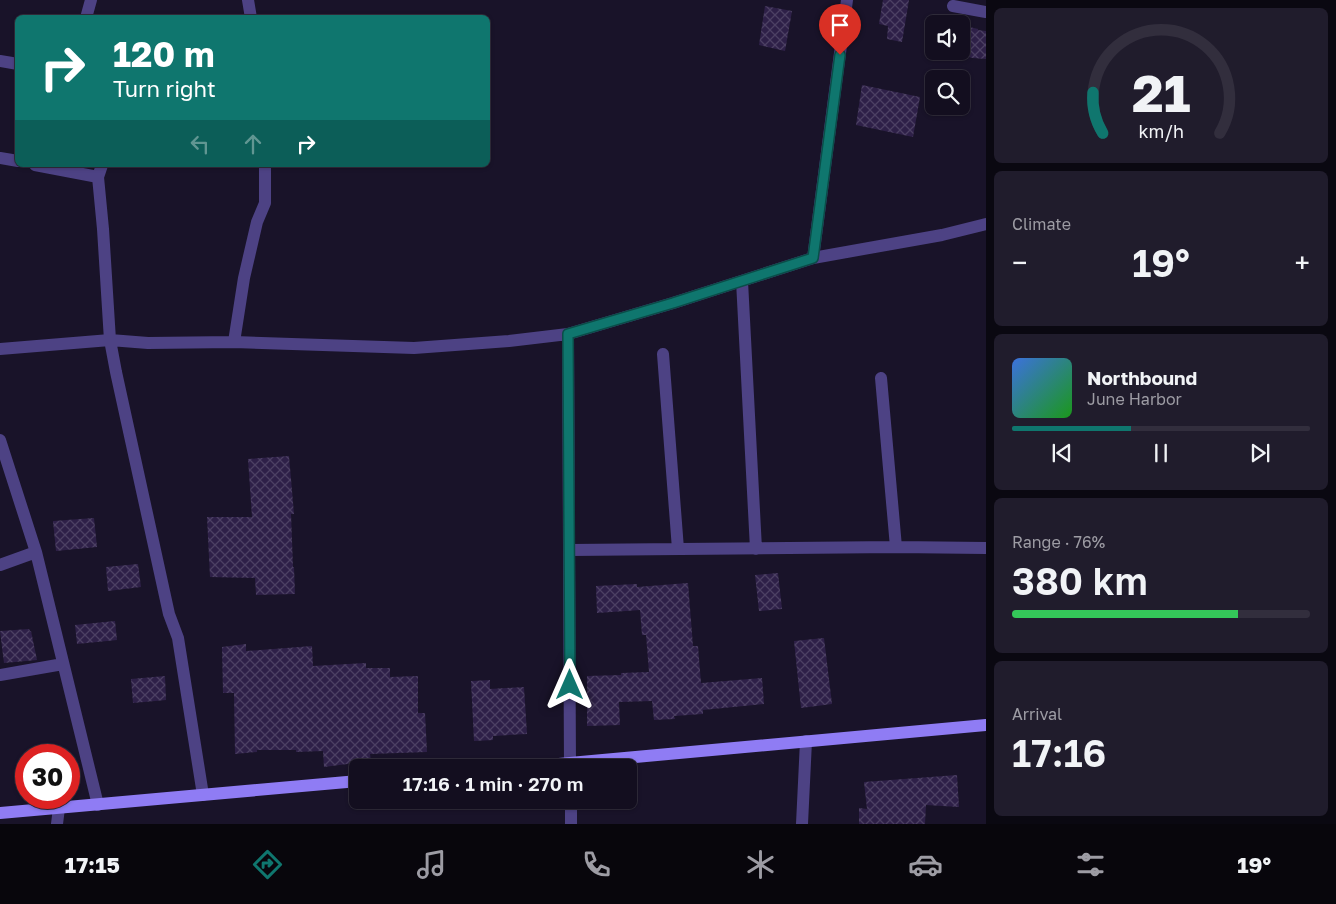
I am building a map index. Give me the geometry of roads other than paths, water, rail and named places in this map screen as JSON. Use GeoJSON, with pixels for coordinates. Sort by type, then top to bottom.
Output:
{"type":"FeatureCollection","features":[{"type":"Feature","properties":{"kind":"main road"},"geometry":{"type":"LineString","coordinates":[[629,759],[986,725]]}},
{"type":"Feature","properties":{"kind":"main road"},"geometry":{"type":"LineString","coordinates":[[80,806],[349,783]]}},
{"type":"Feature","properties":{"kind":"main road"},"geometry":{"type":"LineString","coordinates":[[0,814],[49,809]]}},
{"type":"Feature","properties":{"kind":"street"},"geometry":{"type":"LineString","coordinates":[[87,15],[90,0]]}},
{"type":"Feature","properties":{"kind":"street"},"geometry":{"type":"LineString","coordinates":[[248,0],[250,15]]}},
{"type":"Feature","properties":{"kind":"street"},"geometry":{"type":"LineString","coordinates":[[813,258],[847,0]]}},
{"type":"Feature","properties":{"kind":"street"},"geometry":{"type":"LineString","coordinates":[[953,6],[986,12]]}},
{"type":"Feature","properties":{"kind":"street"},"geometry":{"type":"LineString","coordinates":[[0,61],[15,64]]}},
{"type":"Feature","properties":{"kind":"street"},"geometry":{"type":"LineString","coordinates":[[0,158],[15,161]]}},
{"type":"Feature","properties":{"kind":"street"},"geometry":{"type":"LineString","coordinates":[[57,167],[100,171],[110,340],[169,614],[178,638],[203,795]]}},
{"type":"Feature","properties":{"kind":"street"},"geometry":{"type":"LineString","coordinates":[[234,342],[244,278],[257,222],[265,203],[265,167]]}},
{"type":"Feature","properties":{"kind":"street"},"geometry":{"type":"LineString","coordinates":[[0,349],[110,340],[148,343],[234,342],[414,348],[509,341],[568,334],[813,258],[942,235],[986,224]]}},
{"type":"Feature","properties":{"kind":"street"},"geometry":{"type":"LineString","coordinates":[[742,281],[756,549]]}},
{"type":"Feature","properties":{"kind":"street"},"geometry":{"type":"LineString","coordinates":[[568,334],[570,759]]}},
{"type":"Feature","properties":{"kind":"street"},"geometry":{"type":"LineString","coordinates":[[663,354],[678,549]]}},
{"type":"Feature","properties":{"kind":"street"},"geometry":{"type":"LineString","coordinates":[[881,378],[896,547]]}},
{"type":"Feature","properties":{"kind":"street"},"geometry":{"type":"LineString","coordinates":[[0,440],[36,552],[98,805]]}},
{"type":"Feature","properties":{"kind":"street"},"geometry":{"type":"LineString","coordinates":[[570,550],[986,548]]}},
{"type":"Feature","properties":{"kind":"street"},"geometry":{"type":"LineString","coordinates":[[0,565],[36,552]]}},
{"type":"Feature","properties":{"kind":"street"},"geometry":{"type":"LineString","coordinates":[[0,675],[63,664]]}},
{"type":"Feature","properties":{"kind":"street"},"geometry":{"type":"LineString","coordinates":[[802,824],[806,741]]}},
{"type":"Feature","properties":{"kind":"street"},"geometry":{"type":"LineString","coordinates":[[57,824],[59,809]]}},
{"type":"Feature","properties":{"kind":"street"},"geometry":{"type":"LineString","coordinates":[[571,809],[571,824]]}}]}
